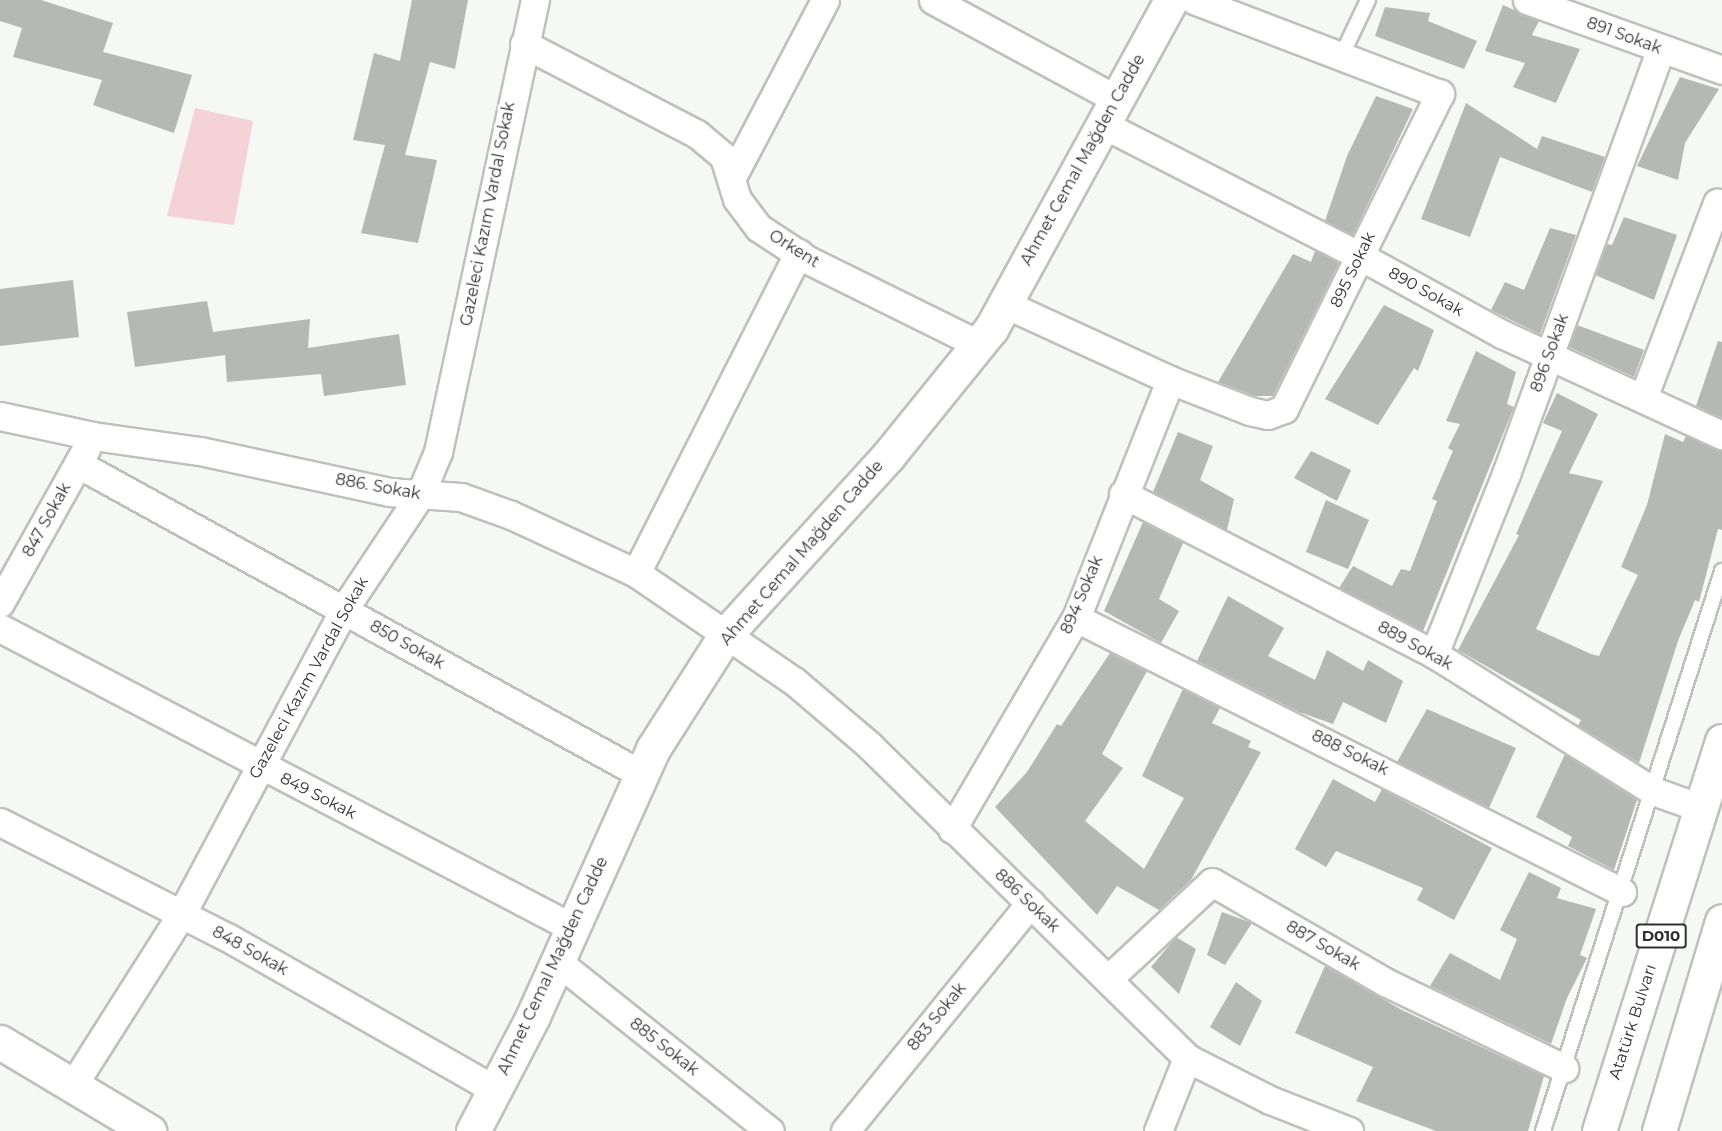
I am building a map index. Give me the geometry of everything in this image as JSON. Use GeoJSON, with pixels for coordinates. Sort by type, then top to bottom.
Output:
{"type":"FeatureCollection","features":[{"type":"Feature","properties":{"kind":"main road","name":"Ahmet Cemal Mağden Cadde"},"geometry":{"type":"LineString","coordinates":[[473,1131],[558,962],[653,749],[727,633],[888,456],[978,344],[1005,303],[1171,0]]}},
{"type":"Feature","properties":{"kind":"main road","name":"Atatürk Bulvarı"},"geometry":{"type":"LineString","coordinates":[[1599,1131],[1722,741]]}},
{"type":"Feature","properties":{"kind":"main road"},"geometry":{"type":"LineString","coordinates":[[1659,1131],[1722,921]]}},
{"type":"Feature","properties":{"kind":"main road"},"geometry":{"type":"LineString","coordinates":[[0,1042],[149,1131]]}},
{"type":"Feature","properties":{"kind":"street","name":"Gazeleci Kazım Vardal Sokak"},"geometry":{"type":"LineString","coordinates":[[73,1085],[182,913],[344,609],[420,495],[438,452],[452,395],[535,0]]}},
{"type":"Feature","properties":{"kind":"street"},"geometry":{"type":"LineString","coordinates":[[731,179],[825,0]]}},
{"type":"Feature","properties":{"kind":"street"},"geometry":{"type":"LineString","coordinates":[[933,0],[1109,111]]}},
{"type":"Feature","properties":{"kind":"street","name":"895 Sokak"},"geometry":{"type":"LineString","coordinates":[[1005,303],[1170,380],[1259,413],[1268,415],[1284,409],[1440,94],[1340,59],[1194,0]]}},
{"type":"Feature","properties":{"kind":"street","name":"891 Sokak"},"geometry":{"type":"LineString","coordinates":[[1527,0],[1722,70]]}},
{"type":"Feature","properties":{"kind":"street","name":"Orkent"},"geometry":{"type":"LineString","coordinates":[[524,44],[697,134],[724,157],[737,199],[759,228],[798,253],[978,344]]}},
{"type":"Feature","properties":{"kind":"street","name":"896 Sokak"},"geometry":{"type":"LineString","coordinates":[[1434,654],[1548,356],[1661,49]]}},
{"type":"Feature","properties":{"kind":"street","name":"890 Sokak"},"geometry":{"type":"LineString","coordinates":[[1109,111],[1360,256],[1548,356],[1722,435]]}},
{"type":"Feature","properties":{"kind":"street"},"geometry":{"type":"LineString","coordinates":[[1643,398],[1717,203]]}},
{"type":"Feature","properties":{"kind":"street"},"geometry":{"type":"LineString","coordinates":[[636,573],[798,253]]}},
{"type":"Feature","properties":{"kind":"street","name":"894 Sokak"},"geometry":{"type":"LineString","coordinates":[[952,829],[1076,618],[1123,494],[1170,380]]}},
{"type":"Feature","properties":{"kind":"street","name":"886. Sokak"},"geometry":{"type":"LineString","coordinates":[[0,416],[93,436],[200,451],[420,495],[461,497],[636,573],[727,633]]}},
{"type":"Feature","properties":{"kind":"street","name":"847 Sokak"},"geometry":{"type":"LineString","coordinates":[[0,603],[93,436]]}},
{"type":"Feature","properties":{"kind":"street","name":"850 Sokak"},"geometry":{"type":"LineString","coordinates":[[78,465],[641,774]]}},
{"type":"Feature","properties":{"kind":"street","name":"889 Sokak"},"geometry":{"type":"LineString","coordinates":[[1123,494],[1434,654],[1653,791],[1701,808]]}},
{"type":"Feature","properties":{"kind":"street","name":"888 Sokak"},"geometry":{"type":"LineString","coordinates":[[1076,618],[1622,892]]}},
{"type":"Feature","properties":{"kind":"street","name":"849 Sokak"},"geometry":{"type":"LineString","coordinates":[[0,628],[573,928]]}},
{"type":"Feature","properties":{"kind":"street","name":"886 Sokak"},"geometry":{"type":"LineString","coordinates":[[727,633],[794,681],[869,745],[1187,1058],[1270,1100],[1349,1131]]}},
{"type":"Feature","properties":{"kind":"street","name":"848 Sokak"},"geometry":{"type":"LineString","coordinates":[[0,822],[182,913],[495,1090]]}},
{"type":"Feature","properties":{"kind":"street","name":"887 Sokak"},"geometry":{"type":"LineString","coordinates":[[1108,979],[1212,882],[1385,982],[1564,1068]]}},
{"type":"Feature","properties":{"kind":"street","name":"883 Sokak"},"geometry":{"type":"LineString","coordinates":[[845,1131],[1030,903]]}},
{"type":"Feature","properties":{"kind":"street","name":"885 Sokak"},"geometry":{"type":"LineString","coordinates":[[558,962],[770,1131]]}},
{"type":"Feature","properties":{"kind":"street"},"geometry":{"type":"LineString","coordinates":[[1158,1131],[1187,1058]]}},
{"type":"Feature","properties":{"kind":"lane"},"geometry":{"type":"LineString","coordinates":[[1340,59],[1368,0]]}},
{"type":"Feature","properties":{"kind":"lane"},"geometry":{"type":"LineString","coordinates":[[1543,1131],[1622,892],[1722,571]]}},
{"type":"Feature","properties":{"kind":"shaded area"},"geometry":{"type":"Polygon","coordinates":[[[195,108],[253,121],[234,225],[167,216],[195,108]]]}},
{"type":"Feature","properties":{"kind":"building"},"geometry":{"type":"Polygon","coordinates":[[[0,0],[41,0],[113,23],[103,52],[192,75],[174,133],[93,105],[102,80],[13,57],[22,28],[0,21],[0,0]]]}},
{"type":"Feature","properties":{"kind":"building"},"geometry":{"type":"Polygon","coordinates":[[[412,0],[468,0],[455,69],[430,62],[405,155],[437,160],[418,243],[361,233],[385,145],[353,140],[374,53],[400,61],[412,0]]]}},
{"type":"Feature","properties":{"kind":"building"},"geometry":{"type":"Polygon","coordinates":[[[1503,5],[1539,21],[1532,35],[1580,49],[1556,103],[1513,87],[1525,63],[1485,51],[1503,5]]]}},
{"type":"Feature","properties":{"kind":"building"},"geometry":{"type":"Polygon","coordinates":[[[1385,7],[1430,13],[1428,21],[1477,41],[1464,69],[1375,36],[1385,7]]]}},
{"type":"Feature","properties":{"kind":"building"},"geometry":{"type":"Polygon","coordinates":[[[1680,77],[1719,89],[1685,143],[1678,180],[1637,166],[1680,77]]]}},
{"type":"Feature","properties":{"kind":"building"},"geometry":{"type":"Polygon","coordinates":[[[1376,96],[1413,109],[1353,235],[1325,221],[1347,156],[1376,96]]]}},
{"type":"Feature","properties":{"kind":"building"},"geometry":{"type":"Polygon","coordinates":[[[1466,103],[1537,149],[1542,136],[1605,157],[1592,192],[1500,157],[1470,237],[1421,219],[1466,103]]]}},
{"type":"Feature","properties":{"kind":"building"},"geometry":{"type":"Polygon","coordinates":[[[1624,217],[1677,235],[1654,300],[1595,275],[1607,244],[1612,245],[1624,217]]]}},
{"type":"Feature","properties":{"kind":"building"},"geometry":{"type":"Polygon","coordinates":[[[1550,228],[1576,235],[1540,334],[1491,310],[1505,282],[1524,290],[1550,228]]]}},
{"type":"Feature","properties":{"kind":"building"},"geometry":{"type":"Polygon","coordinates":[[[1315,251],[1339,263],[1273,396],[1255,396],[1218,382],[1293,254],[1311,262],[1315,251]]]}},
{"type":"Feature","properties":{"kind":"building"},"geometry":{"type":"Polygon","coordinates":[[[73,280],[79,337],[0,346],[0,289],[73,280]]]}},
{"type":"Feature","properties":{"kind":"building"},"geometry":{"type":"Polygon","coordinates":[[[207,301],[213,332],[310,319],[308,348],[399,334],[406,385],[324,396],[321,374],[227,382],[225,355],[135,367],[127,312],[207,301]]]}},
{"type":"Feature","properties":{"kind":"building"},"geometry":{"type":"Polygon","coordinates":[[[1384,305],[1434,330],[1418,371],[1414,368],[1378,425],[1325,399],[1384,305]]]}},
{"type":"Feature","properties":{"kind":"building"},"geometry":{"type":"Polygon","coordinates":[[[1577,325],[1644,350],[1634,377],[1569,347],[1577,325]]]}},
{"type":"Feature","properties":{"kind":"building"},"geometry":{"type":"Polygon","coordinates":[[[1718,341],[1722,342],[1722,418],[1696,406],[1718,341]]]}},
{"type":"Feature","properties":{"kind":"building"},"geometry":{"type":"Polygon","coordinates":[[[1476,351],[1516,372],[1507,404],[1514,407],[1423,631],[1339,588],[1353,566],[1392,586],[1401,569],[1410,571],[1437,501],[1432,499],[1453,451],[1448,448],[1460,424],[1446,421],[1476,351]]]}},
{"type":"Feature","properties":{"kind":"building"},"geometry":{"type":"Polygon","coordinates":[[[1557,393],[1598,414],[1569,473],[1603,481],[1536,629],[1591,654],[1599,656],[1638,575],[1621,567],[1647,505],[1665,434],[1683,442],[1686,436],[1722,451],[1722,530],[1718,529],[1699,602],[1695,600],[1678,641],[1639,763],[1578,726],[1581,720],[1458,650],[1519,535],[1516,534],[1562,431],[1543,423],[1557,393]]]}},
{"type":"Feature","properties":{"kind":"building"},"geometry":{"type":"Polygon","coordinates":[[[1178,432],[1213,446],[1200,480],[1234,499],[1227,530],[1153,492],[1178,432]]]}},
{"type":"Feature","properties":{"kind":"building"},"geometry":{"type":"Polygon","coordinates":[[[1311,451],[1351,470],[1337,501],[1294,478],[1311,451]]]}},
{"type":"Feature","properties":{"kind":"building"},"geometry":{"type":"Polygon","coordinates":[[[1326,500],[1369,520],[1348,569],[1306,552],[1326,500]]]}},
{"type":"Feature","properties":{"kind":"building"},"geometry":{"type":"Polygon","coordinates":[[[1143,522],[1183,543],[1159,599],[1179,611],[1161,643],[1104,611],[1143,522]]]}},
{"type":"Feature","properties":{"kind":"building"},"geometry":{"type":"Polygon","coordinates":[[[1228,596],[1284,628],[1268,656],[1315,680],[1327,650],[1363,671],[1368,660],[1403,681],[1386,723],[1343,702],[1333,724],[1299,712],[1197,661],[1228,596]]]}},
{"type":"Feature","properties":{"kind":"building"},"geometry":{"type":"Polygon","coordinates":[[[1110,653],[1147,671],[1102,754],[1123,768],[1085,821],[1144,869],[1184,798],[1142,776],[1183,689],[1220,708],[1212,723],[1251,741],[1248,747],[1261,752],[1191,880],[1159,910],[1117,886],[1097,915],[995,807],[1027,772],[1057,724],[1061,726],[1110,653]]]}},
{"type":"Feature","properties":{"kind":"building"},"geometry":{"type":"Polygon","coordinates":[[[1427,709],[1516,748],[1489,808],[1397,762],[1427,709]]]}},
{"type":"Feature","properties":{"kind":"building"},"geometry":{"type":"Polygon","coordinates":[[[1565,754],[1637,800],[1614,870],[1568,846],[1572,837],[1536,817],[1565,754]]]}},
{"type":"Feature","properties":{"kind":"building"},"geometry":{"type":"Polygon","coordinates":[[[1333,779],[1375,802],[1382,789],[1492,848],[1454,920],[1417,900],[1423,888],[1336,851],[1326,867],[1295,849],[1333,779]]]}},
{"type":"Feature","properties":{"kind":"building"},"geometry":{"type":"Polygon","coordinates":[[[1529,872],[1561,888],[1557,898],[1596,909],[1580,955],[1587,958],[1567,998],[1551,1044],[1430,986],[1450,953],[1500,980],[1517,939],[1500,930],[1529,872]]]}},
{"type":"Feature","properties":{"kind":"building"},"geometry":{"type":"Polygon","coordinates":[[[1222,912],[1252,923],[1225,965],[1207,955],[1222,912]]]}},
{"type":"Feature","properties":{"kind":"building"},"geometry":{"type":"Polygon","coordinates":[[[1176,937],[1196,949],[1179,994],[1151,967],[1176,937]]]}},
{"type":"Feature","properties":{"kind":"building"},"geometry":{"type":"Polygon","coordinates":[[[1325,966],[1402,1010],[1544,1076],[1528,1131],[1436,1131],[1356,1101],[1373,1067],[1295,1033],[1325,966]]]}},
{"type":"Feature","properties":{"kind":"building"},"geometry":{"type":"Polygon","coordinates":[[[1236,982],[1262,1001],[1240,1046],[1210,1027],[1236,982]]]}}]}
